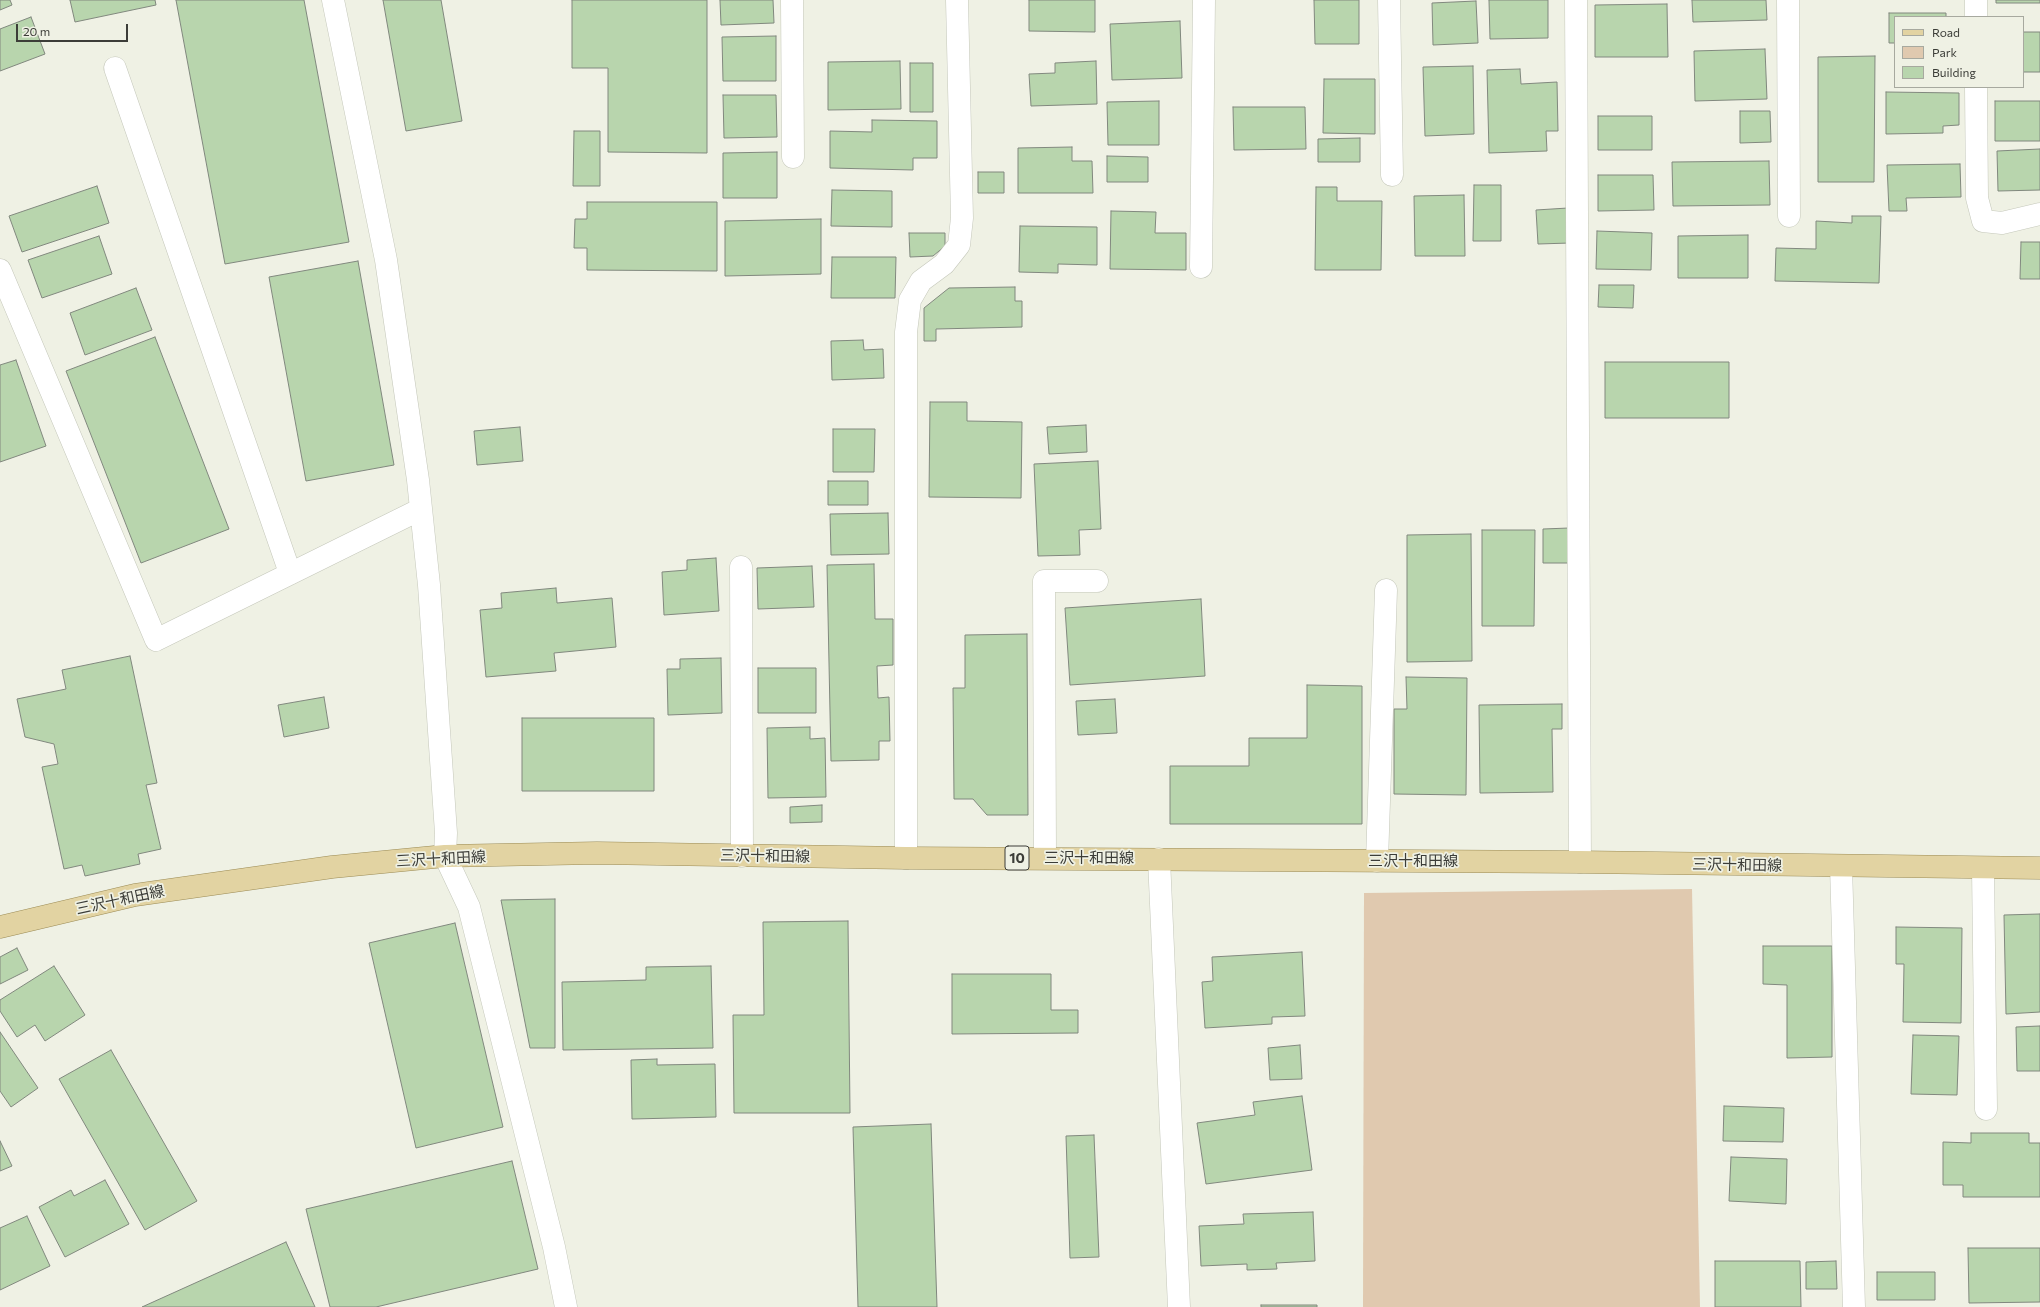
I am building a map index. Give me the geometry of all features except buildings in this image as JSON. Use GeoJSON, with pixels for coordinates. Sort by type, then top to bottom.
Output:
{"type":"FeatureCollection","features":[{"type":"Feature","properties":{"kind":"main road","name":"三沢十和田線"},"geometry":{"type":"LineString","coordinates":[[0,927],[134,895],[332,867],[445,856],[596,853],[906,858],[1580,862],[2040,868]]}},
{"type":"Feature","properties":{"kind":"street"},"geometry":{"type":"LineString","coordinates":[[334,0],[386,260],[404,373],[421,509],[429,593],[446,832],[445,856],[469,906],[554,1247],[566,1307]]}},
{"type":"Feature","properties":{"kind":"street"},"geometry":{"type":"LineString","coordinates":[[792,0],[793,156]]}},
{"type":"Feature","properties":{"kind":"street"},"geometry":{"type":"LineString","coordinates":[[906,858],[906,332],[910,300],[921,281],[944,264],[959,245],[962,218],[957,0]]}},
{"type":"Feature","properties":{"kind":"street"},"geometry":{"type":"LineString","coordinates":[[1202,267],[1204,0]]}},
{"type":"Feature","properties":{"kind":"street"},"geometry":{"type":"LineString","coordinates":[[1389,0],[1392,175]]}},
{"type":"Feature","properties":{"kind":"street"},"geometry":{"type":"LineString","coordinates":[[1576,0],[1580,862]]}},
{"type":"Feature","properties":{"kind":"street"},"geometry":{"type":"LineString","coordinates":[[1788,0],[1789,216]]}},
{"type":"Feature","properties":{"kind":"street"},"geometry":{"type":"LineString","coordinates":[[1976,0],[1976,16]]}},
{"type":"Feature","properties":{"kind":"street"},"geometry":{"type":"LineString","coordinates":[[115,68],[290,574]]}},
{"type":"Feature","properties":{"kind":"street"},"geometry":{"type":"LineString","coordinates":[[1976,88],[1977,198],[1983,221],[2002,223],[2040,214]]}},
{"type":"Feature","properties":{"kind":"street"},"geometry":{"type":"LineString","coordinates":[[0,270],[8,312],[156,640],[421,509]]}},
{"type":"Feature","properties":{"kind":"street"},"geometry":{"type":"LineString","coordinates":[[741,567],[742,856]]}},
{"type":"Feature","properties":{"kind":"street"},"geometry":{"type":"LineString","coordinates":[[1045,858],[1044,581],[1097,581]]}},
{"type":"Feature","properties":{"kind":"street"},"geometry":{"type":"LineString","coordinates":[[1377,861],[1386,590]]}},
{"type":"Feature","properties":{"kind":"street"},"geometry":{"type":"LineString","coordinates":[[1159,859],[1179,1307]]}},
{"type":"Feature","properties":{"kind":"street"},"geometry":{"type":"LineString","coordinates":[[1841,866],[1854,1307]]}},
{"type":"Feature","properties":{"kind":"street"},"geometry":{"type":"LineString","coordinates":[[1983,868],[1986,1109]]}},
{"type":"Feature","properties":{"kind":"green space"},"geometry":{"type":"Polygon","coordinates":[[[1692,889],[1700,1307],[1363,1307],[1364,893],[1692,889]]]}}]}
